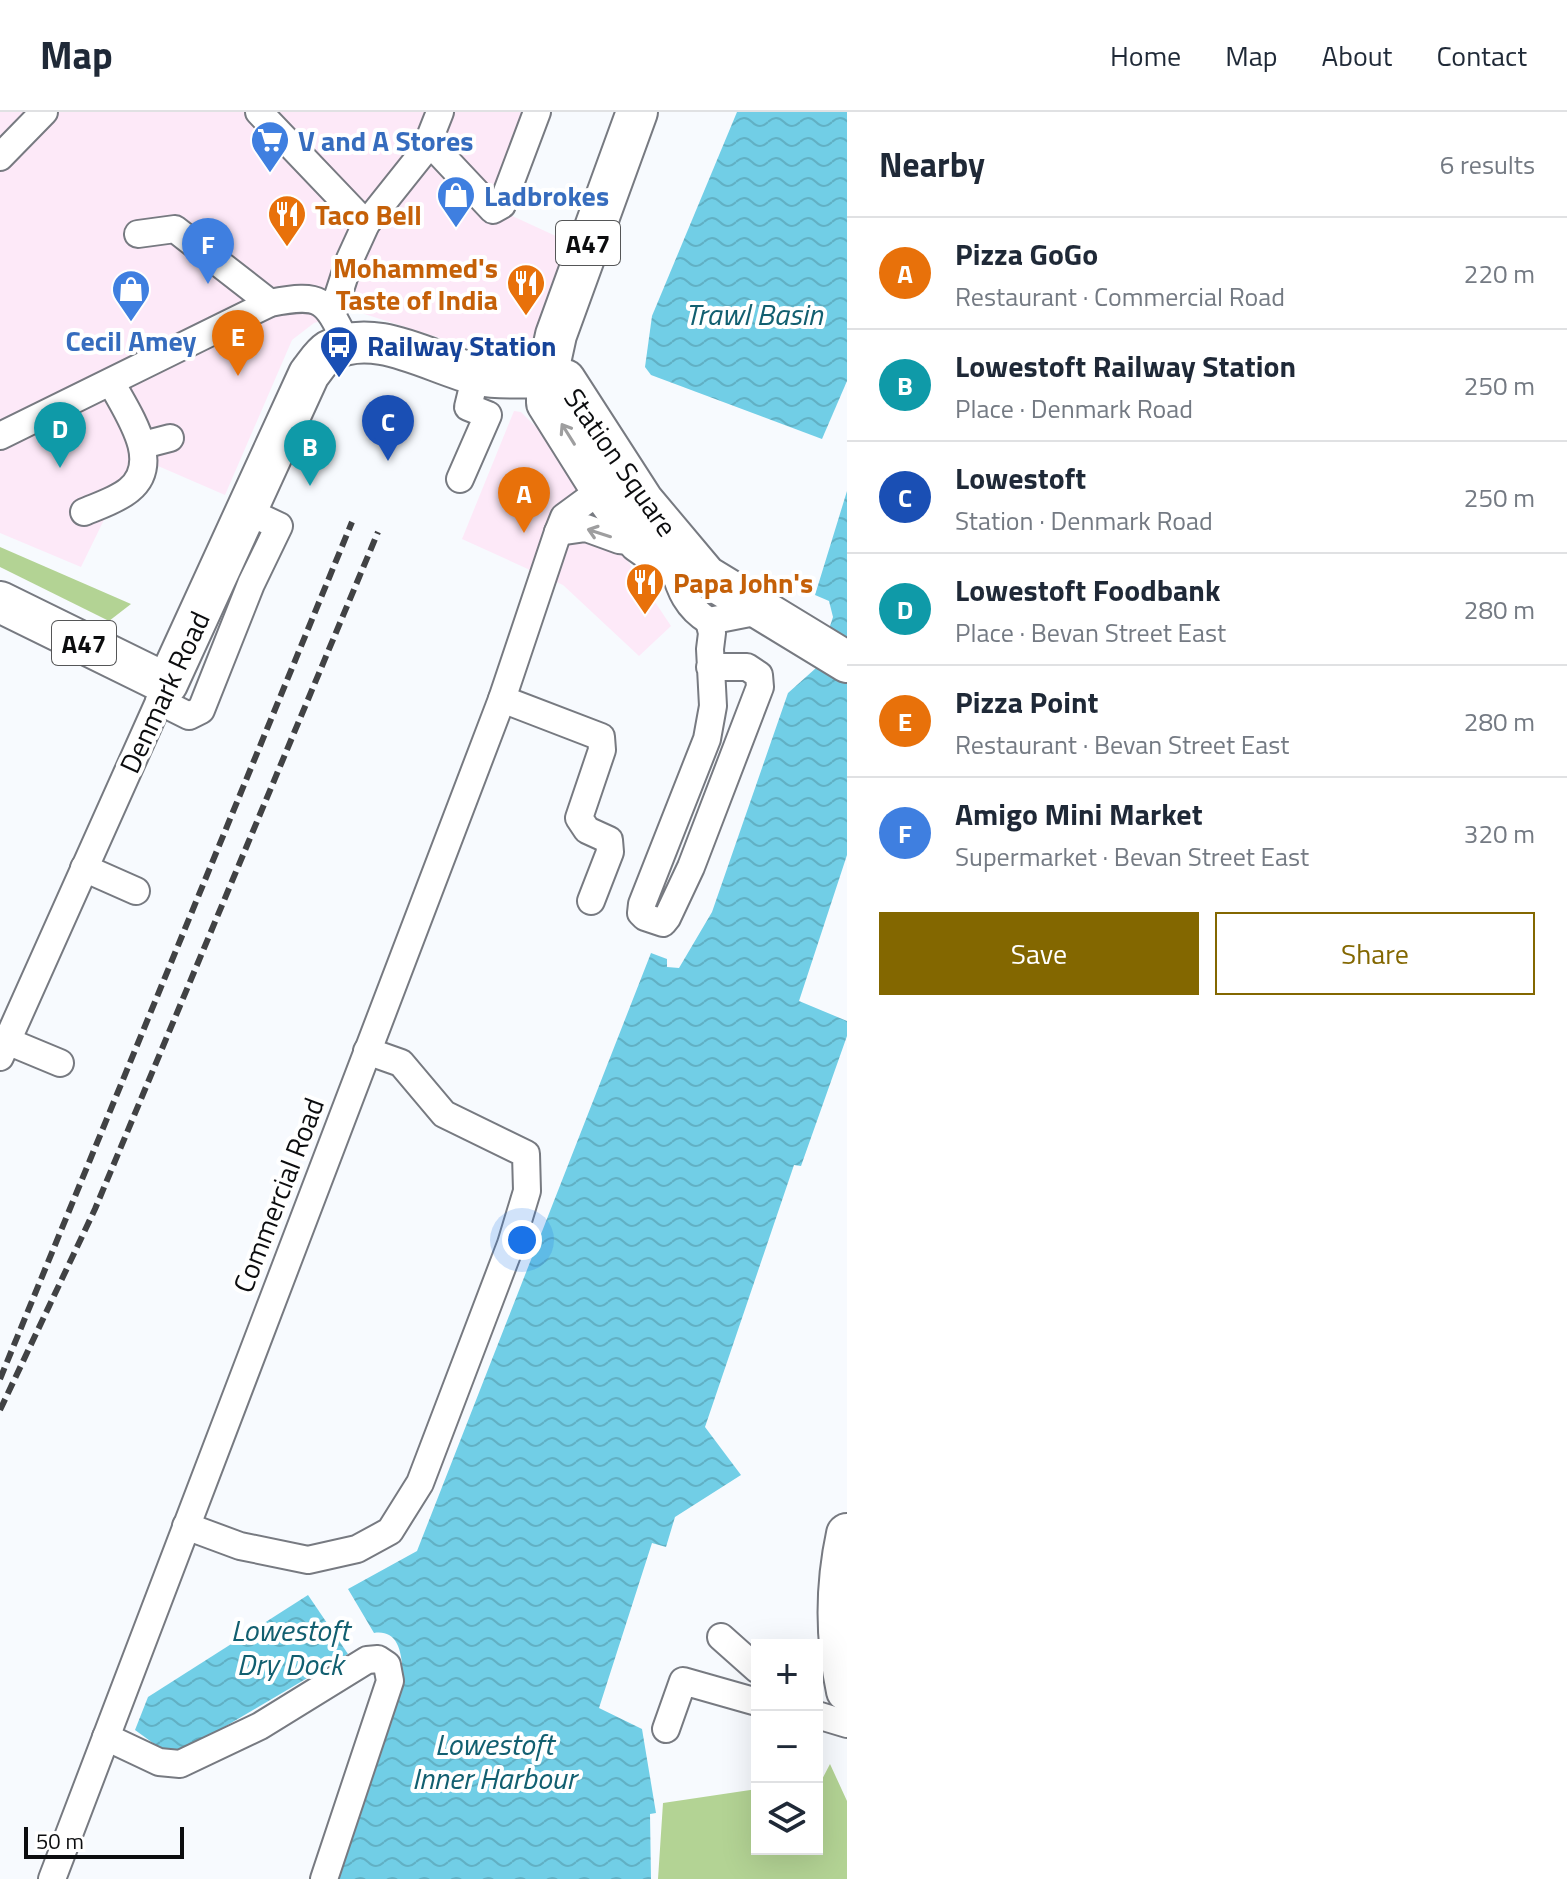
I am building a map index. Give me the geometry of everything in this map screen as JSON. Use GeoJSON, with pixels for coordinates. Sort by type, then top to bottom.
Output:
{"type":"FeatureCollection","features":[{"type":"Feature","properties":{"kind":"highway","name":"A47"},"geometry":{"type":"LineString","coordinates":[[547,376],[565,306],[637,112]]}},
{"type":"Feature","properties":{"kind":"highway","name":"Station Square"},"geometry":{"type":"LineString","coordinates":[[347,344],[394,347],[476,374],[499,378],[547,376],[565,380],[639,542],[690,571]]}},
{"type":"Feature","properties":{"kind":"highway","name":"Denmark Road"},"geometry":{"type":"LineString","coordinates":[[163,692],[309,374],[327,352],[347,344]]}},
{"type":"Feature","properties":{"kind":"highway","name":"Station Square"},"geometry":{"type":"LineString","coordinates":[[613,481],[643,501],[690,571]]}},
{"type":"Feature","properties":{"kind":"highway"},"geometry":{"type":"LineString","coordinates":[[690,571],[847,662]]}},
{"type":"Feature","properties":{"kind":"highway","name":"A47"},"geometry":{"type":"LineString","coordinates":[[0,602],[163,692]]}},
{"type":"Feature","properties":{"kind":"highway"},"geometry":{"type":"LineString","coordinates":[[847,1534],[839,1601],[847,1691]]}},
{"type":"Feature","properties":{"kind":"street"},"geometry":{"type":"LineString","coordinates":[[259,112],[366,224]]}},
{"type":"Feature","properties":{"kind":"street"},"geometry":{"type":"LineString","coordinates":[[330,308],[338,296],[366,224],[431,129],[493,210],[502,205],[537,112]]}},
{"type":"Feature","properties":{"kind":"street"},"geometry":{"type":"LineString","coordinates":[[0,157],[34,115]]}},
{"type":"Feature","properties":{"kind":"street"},"geometry":{"type":"LineString","coordinates":[[138,234],[175,229],[270,303]]}},
{"type":"Feature","properties":{"kind":"street"},"geometry":{"type":"LineString","coordinates":[[0,436],[270,303],[307,299],[321,302],[330,308],[347,344]]}},
{"type":"Feature","properties":{"kind":"street"},"geometry":{"type":"LineString","coordinates":[[460,479],[488,415],[468,407],[476,374]]}},
{"type":"Feature","properties":{"kind":"street"},"geometry":{"type":"LineString","coordinates":[[84,512],[127,492],[139,481],[143,445],[111,382]]}},
{"type":"Feature","properties":{"kind":"street"},"geometry":{"type":"LineString","coordinates":[[143,445],[170,438]]}},
{"type":"Feature","properties":{"kind":"street","name":"Commercial Road"},"geometry":{"type":"LineString","coordinates":[[52,1879],[502,699],[564,517],[613,481]]}},
{"type":"Feature","properties":{"kind":"street"},"geometry":{"type":"LineString","coordinates":[[558,532],[586,528],[619,540],[639,542]]}},
{"type":"Feature","properties":{"kind":"street","name":"Station Square"},"geometry":{"type":"LineString","coordinates":[[690,571],[680,590],[693,612],[709,621]]}},
{"type":"Feature","properties":{"kind":"street"},"geometry":{"type":"LineString","coordinates":[[710,667],[747,667],[759,675],[761,681],[691,867],[667,918],[663,923],[657,922],[641,913],[642,904],[707,739],[713,706],[710,667],[712,633],[709,621],[776,620]]}},
{"type":"Feature","properties":{"kind":"street","name":"Denmark Road"},"geometry":{"type":"LineString","coordinates":[[4,1049],[163,692]]}},
{"type":"Feature","properties":{"kind":"street"},"geometry":{"type":"LineString","coordinates":[[502,699],[601,737],[602,750],[579,818],[587,830],[609,840],[610,852],[591,901]]}},
{"type":"Feature","properties":{"kind":"street"},"geometry":{"type":"LineString","coordinates":[[707,739],[736,749]]}},
{"type":"Feature","properties":{"kind":"street"},"geometry":{"type":"LineString","coordinates":[[84,868],[136,891]]}},
{"type":"Feature","properties":{"kind":"street"},"geometry":{"type":"LineString","coordinates":[[4,1049],[60,1063]]}},
{"type":"Feature","properties":{"kind":"street"},"geometry":{"type":"LineString","coordinates":[[186,1526],[240,1546],[308,1560],[357,1549],[390,1531],[420,1483],[464,1372],[527,1191],[526,1154],[444,1114],[401,1063],[367,1051]]}},
{"type":"Feature","properties":{"kind":"street"},"geometry":{"type":"LineString","coordinates":[[721,1637],[751,1664]]}},
{"type":"Feature","properties":{"kind":"street"},"geometry":{"type":"LineString","coordinates":[[106,1737],[159,1762],[180,1764],[260,1726],[367,1660],[378,1659],[387,1665],[390,1681],[324,1879]]}},
{"type":"Feature","properties":{"kind":"street"},"geometry":{"type":"LineString","coordinates":[[666,1729],[683,1681],[751,1700]]}},
{"type":"Feature","properties":{"kind":"street"},"geometry":{"type":"LineString","coordinates":[[823,1717],[847,1724]]}},
{"type":"Feature","properties":{"kind":"shaded area"},"geometry":{"type":"Polygon","coordinates":[[[0,112],[541,112],[508,214],[571,243],[530,344],[465,346],[355,311],[314,323],[292,340],[225,495],[135,456],[81,567],[0,533],[0,112]]]}},
{"type":"Feature","properties":{"kind":"shaded area"},"geometry":{"type":"Polygon","coordinates":[[[514,411],[521,412],[544,435],[671,626],[639,656],[563,585],[462,539],[514,411]]]}},
{"type":"Feature","properties":{"kind":"green space"},"geometry":{"type":"Polygon","coordinates":[[[0,547],[131,604],[109,621],[0,567],[0,547]]]}},
{"type":"Feature","properties":{"kind":"green space"},"geometry":{"type":"Polygon","coordinates":[[[830,1764],[847,1801],[847,1879],[658,1879],[663,1803],[751,1790],[751,1855],[823,1855],[823,1777],[830,1764]]]}},
{"type":"Feature","properties":{"kind":"water","name":"Trawl Basin"},"geometry":{"type":"Polygon","coordinates":[[[737,112],[847,112],[847,381],[822,439],[651,375],[645,367],[652,316],[737,112]]]}},
{"type":"Feature","properties":{"kind":"water","name":"Lowestoft Inner Harbour"},"geometry":{"type":"Polygon","coordinates":[[[847,491],[847,855],[799,1001],[847,1021],[847,1036],[801,1166],[794,1165],[705,1427],[741,1475],[675,1517],[666,1547],[652,1543],[599,1708],[642,1729],[656,1813],[650,1814],[651,1879],[333,1879],[402,1663],[395,1640],[387,1634],[374,1633],[348,1589],[417,1551],[651,953],[667,959],[667,967],[679,968],[712,912],[788,693],[816,668],[833,617],[829,601],[815,595],[847,491]]]}},
{"type":"Feature","properties":{"kind":"water","name":"Lowestoft Dry Dock"},"geometry":{"type":"Polygon","coordinates":[[[308,1595],[348,1654],[182,1752],[164,1751],[135,1730],[148,1697],[308,1595]]]}},
{"type":"Feature","properties":{"kind":"railway"},"geometry":{"type":"LineString","coordinates":[[0,1379],[352,522]]}},
{"type":"Feature","properties":{"kind":"railway"},"geometry":{"type":"LineString","coordinates":[[0,1410],[95,1209],[378,532]]}},
{"type":"Feature","properties":{"kind":"place","name":"V and A Stores"},"geometry":{"type":"Point","coordinates":[270,174]}},
{"type":"Feature","properties":{"kind":"place","name":"Ladbrokes"},"geometry":{"type":"Point","coordinates":[456,229]}},
{"type":"Feature","properties":{"kind":"place","name":"Taco Bell"},"geometry":{"type":"Point","coordinates":[287,248]}},
{"type":"Feature","properties":{"kind":"place","name":"Amigo Mini Market"},"geometry":{"type":"Point","coordinates":[208,284]}},
{"type":"Feature","properties":{"kind":"place","name":"Mohammed's Taste of India"},"geometry":{"type":"Point","coordinates":[526,317]}},
{"type":"Feature","properties":{"kind":"place","name":"Cecil Amey"},"geometry":{"type":"Point","coordinates":[131,323]}},
{"type":"Feature","properties":{"kind":"place","name":"Pizza Point"},"geometry":{"type":"Point","coordinates":[238,376]}},
{"type":"Feature","properties":{"kind":"place","name":"Railway Station"},"geometry":{"type":"Point","coordinates":[339,379]}},
{"type":"Feature","properties":{"kind":"place","name":"Lowestoft"},"geometry":{"type":"Point","coordinates":[388,461]}},
{"type":"Feature","properties":{"kind":"place","name":"Lowestoft Foodbank"},"geometry":{"type":"Point","coordinates":[60,468]}},
{"type":"Feature","properties":{"kind":"place","name":"Lowestoft Railway Station"},"geometry":{"type":"Point","coordinates":[310,486]}},
{"type":"Feature","properties":{"kind":"place","name":"Pizza GoGo"},"geometry":{"type":"Point","coordinates":[524,533]}},
{"type":"Feature","properties":{"kind":"place","name":"Papa John's"},"geometry":{"type":"Point","coordinates":[645,616]}}]}
